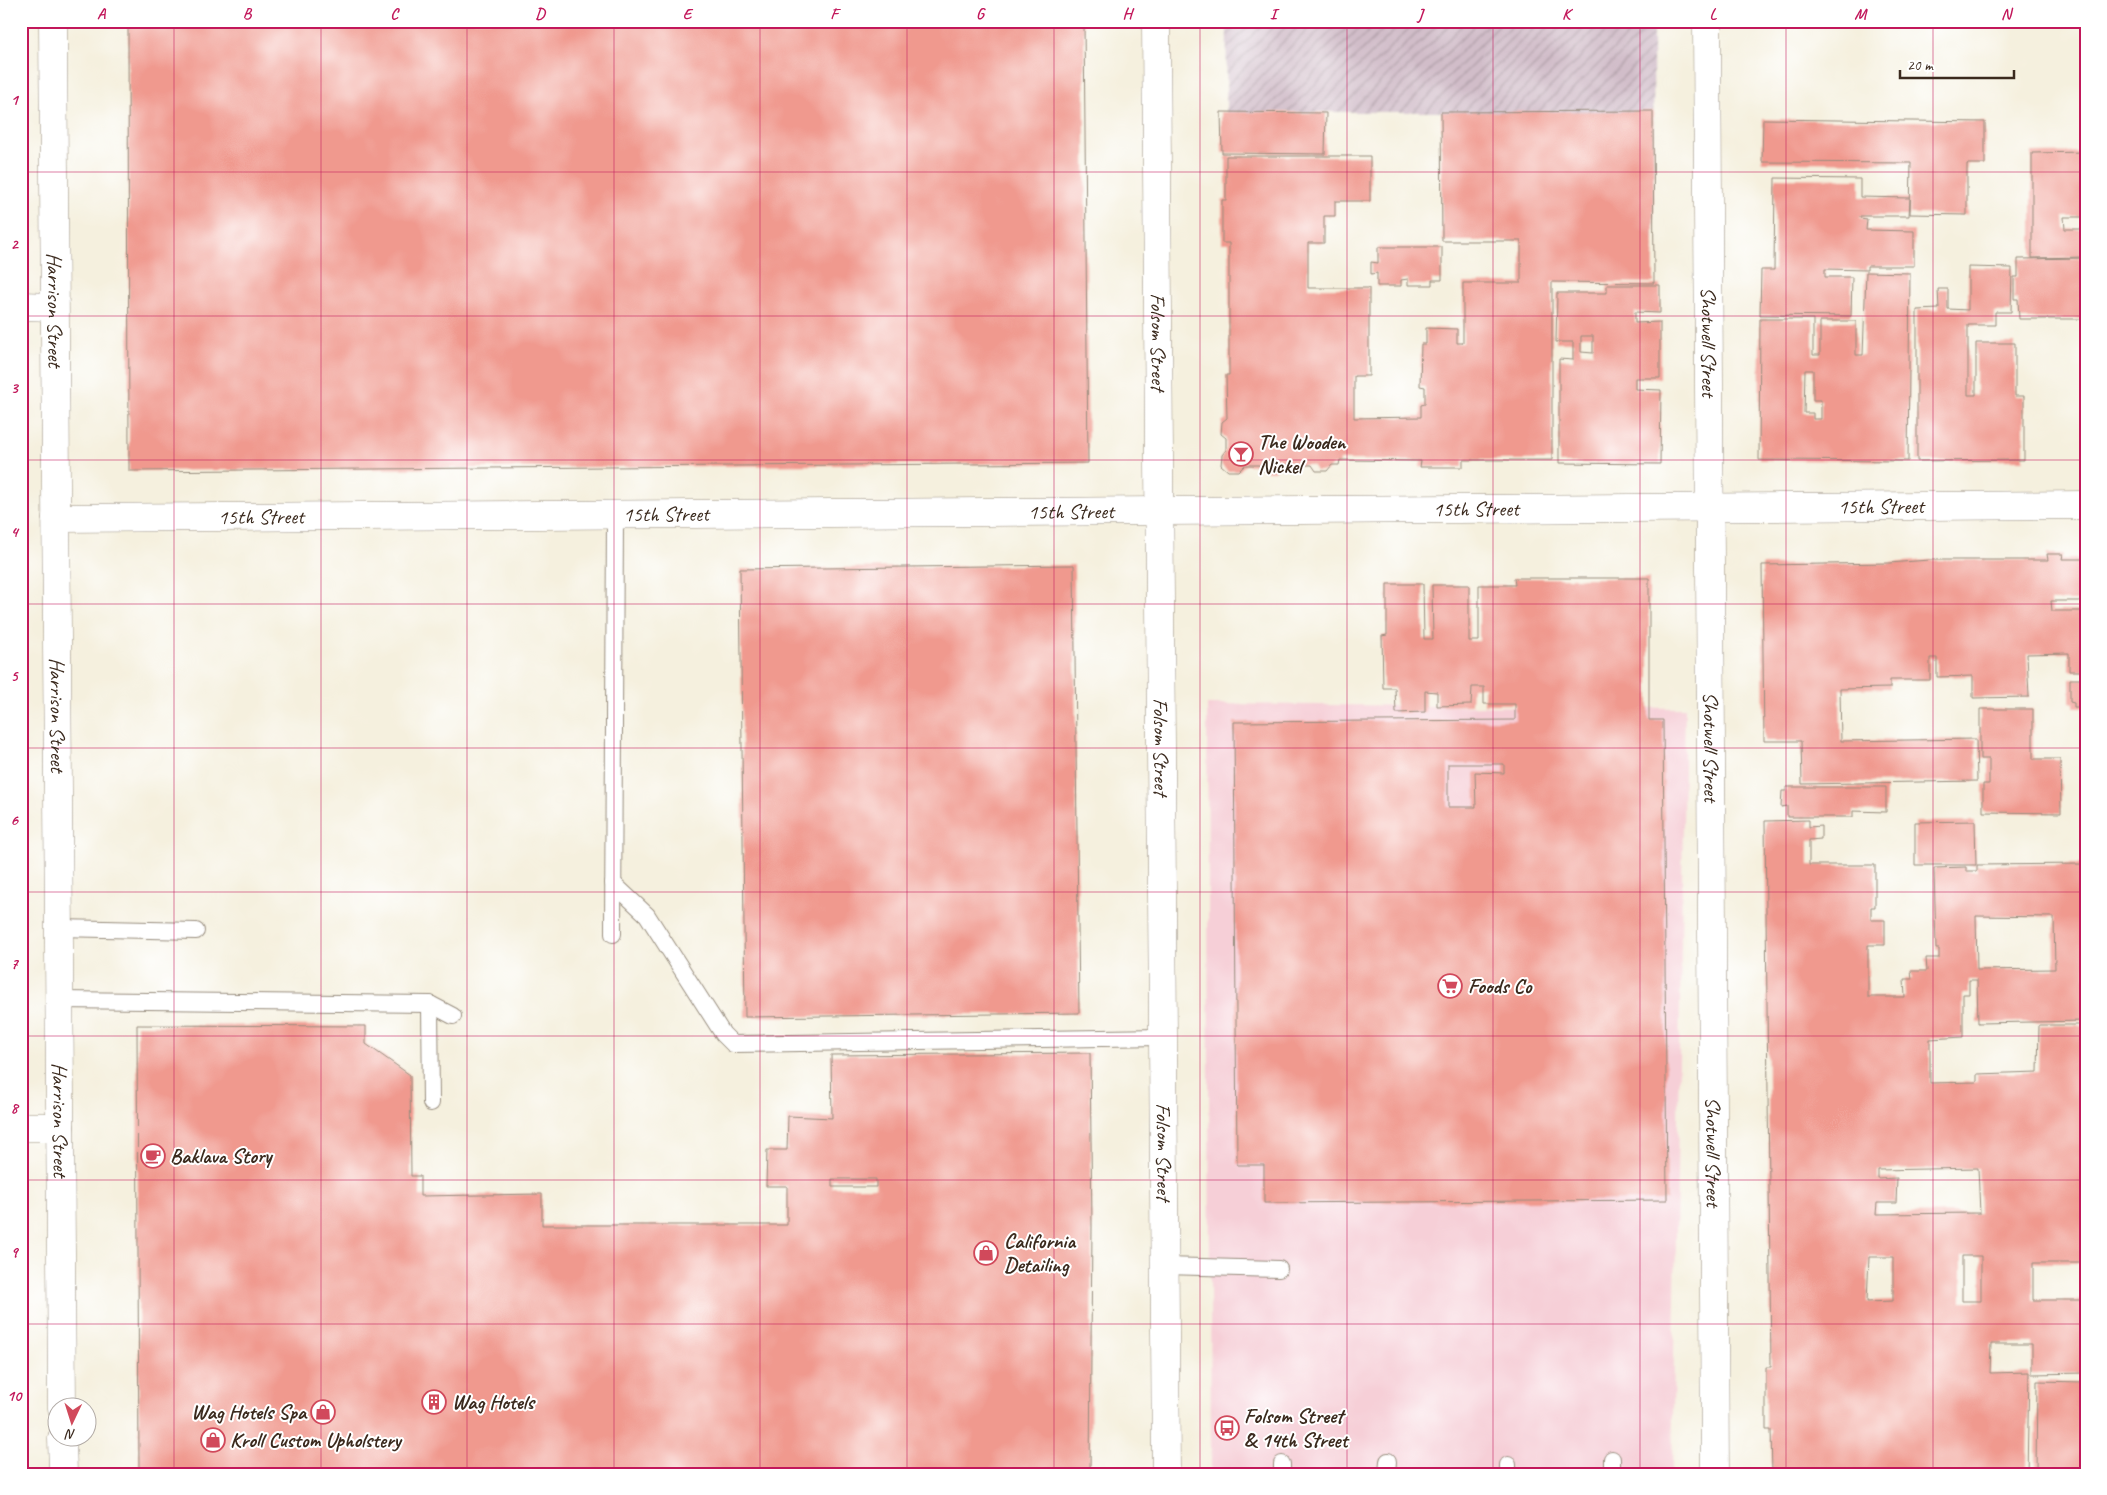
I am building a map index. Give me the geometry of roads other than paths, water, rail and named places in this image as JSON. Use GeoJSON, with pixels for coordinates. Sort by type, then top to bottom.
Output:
{"type":"FeatureCollection","features":[{"type":"Feature","properties":{"kind":"street","name":"Harrison Street"},"geometry":{"type":"LineString","coordinates":[[52,21],[62,1398]]}},
{"type":"Feature","properties":{"kind":"street","name":"Folsom Street"},"geometry":{"type":"LineString","coordinates":[[1156,21],[1166,1474]]}},
{"type":"Feature","properties":{"kind":"street","name":"Shotwell Street"},"geometry":{"type":"LineString","coordinates":[[1707,21],[1715,1474]]}},
{"type":"Feature","properties":{"kind":"street"},"geometry":{"type":"LineString","coordinates":[[21,306],[54,307]]}},
{"type":"Feature","properties":{"kind":"street","name":"15th Street"},"geometry":{"type":"LineString","coordinates":[[56,518],[2086,505]]}},
{"type":"Feature","properties":{"kind":"street"},"geometry":{"type":"LineString","coordinates":[[21,1127],[60,1127]]}},
{"type":"Feature","properties":{"kind":"street"},"geometry":{"type":"LineString","coordinates":[[62,1448],[63,1474]]}},
{"type":"Feature","properties":{"kind":"lane"},"geometry":{"type":"LineString","coordinates":[[614,514],[614,934]]}},
{"type":"Feature","properties":{"kind":"lane"},"geometry":{"type":"LineString","coordinates":[[614,883],[647,914],[723,1034],[733,1044],[1163,1037]]}},
{"type":"Feature","properties":{"kind":"lane"},"geometry":{"type":"LineString","coordinates":[[58,928],[196,931]]}},
{"type":"Feature","properties":{"kind":"lane"},"geometry":{"type":"LineString","coordinates":[[58,1000],[430,1004],[453,1016]]}},
{"type":"Feature","properties":{"kind":"lane"},"geometry":{"type":"LineString","coordinates":[[430,1004],[431,1103]]}},
{"type":"Feature","properties":{"kind":"lane"},"geometry":{"type":"LineString","coordinates":[[1164,1266],[1279,1269]]}},
{"type":"Feature","properties":{"kind":"place","name":"The Wooden Nickel"},"geometry":{"type":"Point","coordinates":[1241,454]}},
{"type":"Feature","properties":{"kind":"place","name":"Foods Co"},"geometry":{"type":"Point","coordinates":[1450,986]}},
{"type":"Feature","properties":{"kind":"place","name":"Baklava Story"},"geometry":{"type":"Point","coordinates":[153,1156]}},
{"type":"Feature","properties":{"kind":"place","name":"California Detailing"},"geometry":{"type":"Point","coordinates":[986,1253]}},
{"type":"Feature","properties":{"kind":"place","name":"Wag Hotels"},"geometry":{"type":"Point","coordinates":[434,1402]}},
{"type":"Feature","properties":{"kind":"place","name":"Wag Hotels Spa"},"geometry":{"type":"Point","coordinates":[323,1412]}},
{"type":"Feature","properties":{"kind":"place","name":"Folsom Street & 14th Street"},"geometry":{"type":"Point","coordinates":[1227,1428]}},
{"type":"Feature","properties":{"kind":"place","name":"Kroll Custom Upholstery"},"geometry":{"type":"Point","coordinates":[213,1440]}}]}
